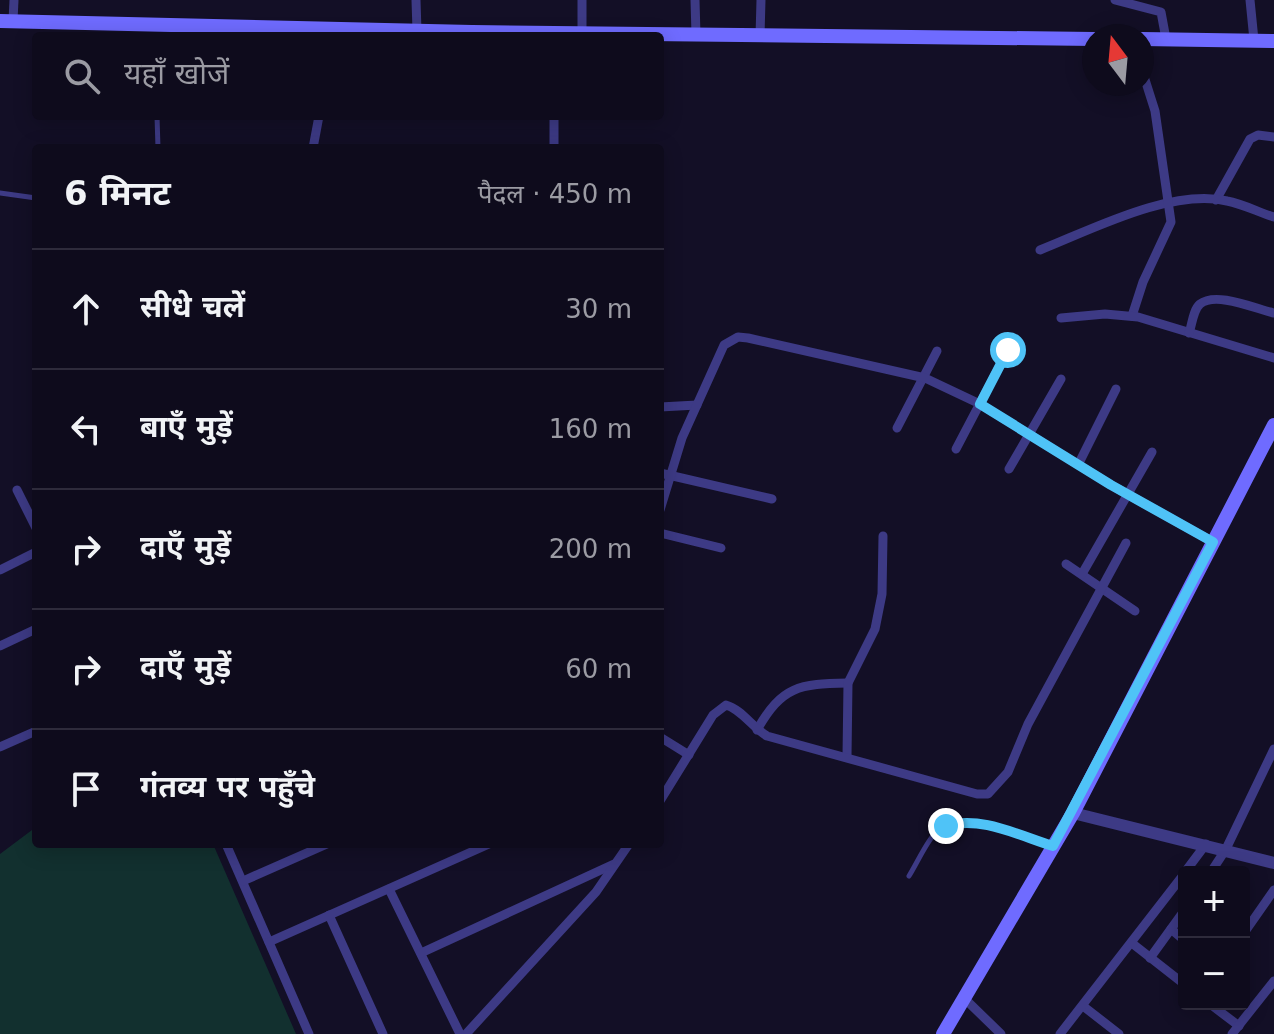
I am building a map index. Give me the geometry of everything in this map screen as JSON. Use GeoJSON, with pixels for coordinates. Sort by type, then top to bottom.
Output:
{"type":"FeatureCollection","features":[{"type":"Feature","properties":{"kind":"main road"},"geometry":{"type":"LineString","coordinates":[[7,21],[159,30],[451,32]]}},
{"type":"Feature","properties":{"kind":"main road"},"geometry":{"type":"LineString","coordinates":[[664,35],[1082,39]]}},
{"type":"Feature","properties":{"kind":"main road"},"geometry":{"type":"LineString","coordinates":[[1154,39],[1274,41]]}},
{"type":"Feature","properties":{"kind":"main road"},"geometry":{"type":"LineString","coordinates":[[943,1034],[1073,813],[1274,425]]}},
{"type":"Feature","properties":{"kind":"street"},"geometry":{"type":"LineString","coordinates":[[7,21],[14,0]]}},
{"type":"Feature","properties":{"kind":"street"},"geometry":{"type":"LineString","coordinates":[[416,0],[417,31]]}},
{"type":"Feature","properties":{"kind":"street"},"geometry":{"type":"LineString","coordinates":[[582,0],[582,32]]}},
{"type":"Feature","properties":{"kind":"street"},"geometry":{"type":"LineString","coordinates":[[695,0],[696,35]]}},
{"type":"Feature","properties":{"kind":"street"},"geometry":{"type":"LineString","coordinates":[[760,36],[761,0]]}},
{"type":"Feature","properties":{"kind":"street"},"geometry":{"type":"LineString","coordinates":[[1115,0],[1161,12],[1166,39]]}},
{"type":"Feature","properties":{"kind":"street"},"geometry":{"type":"LineString","coordinates":[[1250,0],[1254,40]]}},
{"type":"Feature","properties":{"kind":"street"},"geometry":{"type":"LineString","coordinates":[[1132,316],[1143,282],[1167,234],[1171,203],[1150,96]]}},
{"type":"Feature","properties":{"kind":"street"},"geometry":{"type":"LineString","coordinates":[[314,144],[318,120]]}},
{"type":"Feature","properties":{"kind":"street"},"geometry":{"type":"LineString","coordinates":[[554,120],[554,144]]}},
{"type":"Feature","properties":{"kind":"street"},"geometry":{"type":"LineString","coordinates":[[1216,200],[1250,139],[1258,135],[1274,137]]}},
{"type":"Feature","properties":{"kind":"street"},"geometry":{"type":"LineString","coordinates":[[1040,250],[1120,218],[1171,203],[1216,200],[1274,217]]}},
{"type":"Feature","properties":{"kind":"street"},"geometry":{"type":"LineString","coordinates":[[1189,333],[1197,308],[1207,301],[1217,299],[1274,313]]}},
{"type":"Feature","properties":{"kind":"street"},"geometry":{"type":"LineString","coordinates":[[1061,318],[1105,314],[1132,316],[1274,358]]}},
{"type":"Feature","properties":{"kind":"street"},"geometry":{"type":"LineString","coordinates":[[772,499],[665,474],[724,345],[738,337],[925,378],[980,404],[1078,465],[1213,542]]}},
{"type":"Feature","properties":{"kind":"street"},"geometry":{"type":"LineString","coordinates":[[956,449],[1008,350]]}},
{"type":"Feature","properties":{"kind":"street"},"geometry":{"type":"LineString","coordinates":[[897,428],[937,351]]}},
{"type":"Feature","properties":{"kind":"street"},"geometry":{"type":"LineString","coordinates":[[1009,469],[1061,379]]}},
{"type":"Feature","properties":{"kind":"street"},"geometry":{"type":"LineString","coordinates":[[1078,465],[1116,389]]}},
{"type":"Feature","properties":{"kind":"street"},"geometry":{"type":"LineString","coordinates":[[664,407],[697,405]]}},
{"type":"Feature","properties":{"kind":"street"},"geometry":{"type":"LineString","coordinates":[[1082,574],[1152,452]]}},
{"type":"Feature","properties":{"kind":"street"},"geometry":{"type":"LineString","coordinates":[[17,490],[32,520]]}},
{"type":"Feature","properties":{"kind":"street"},"geometry":{"type":"LineString","coordinates":[[664,534],[721,548]]}},
{"type":"Feature","properties":{"kind":"street"},"geometry":{"type":"LineString","coordinates":[[847,756],[848,683],[875,629],[882,594],[883,536]]}},
{"type":"Feature","properties":{"kind":"street"},"geometry":{"type":"LineString","coordinates":[[664,795],[713,715],[722,706],[735,708],[767,736],[977,794],[988,794],[1008,772],[1028,724],[1126,543]]}},
{"type":"Feature","properties":{"kind":"street"},"geometry":{"type":"LineString","coordinates":[[0,570],[32,554]]}},
{"type":"Feature","properties":{"kind":"street"},"geometry":{"type":"LineString","coordinates":[[1066,564],[1135,611]]}},
{"type":"Feature","properties":{"kind":"street"},"geometry":{"type":"LineString","coordinates":[[0,646],[32,631]]}},
{"type":"Feature","properties":{"kind":"street"},"geometry":{"type":"LineString","coordinates":[[757,730],[771,705],[782,694],[797,687],[848,683]]}},
{"type":"Feature","properties":{"kind":"street"},"geometry":{"type":"LineString","coordinates":[[0,747],[32,733]]}},
{"type":"Feature","properties":{"kind":"street"},"geometry":{"type":"LineString","coordinates":[[664,739],[689,755]]}},
{"type":"Feature","properties":{"kind":"street"},"geometry":{"type":"LineString","coordinates":[[1215,866],[1274,749]]}},
{"type":"Feature","properties":{"kind":"street"},"geometry":{"type":"LineString","coordinates":[[1073,813],[1274,863]]}},
{"type":"Feature","properties":{"kind":"street"},"geometry":{"type":"LineString","coordinates":[[1190,866],[1206,844]]}},
{"type":"Feature","properties":{"kind":"street"},"geometry":{"type":"LineString","coordinates":[[228,848],[309,1034]]}},
{"type":"Feature","properties":{"kind":"street"},"geometry":{"type":"LineString","coordinates":[[243,881],[318,848]]}},
{"type":"Feature","properties":{"kind":"street"},"geometry":{"type":"LineString","coordinates":[[269,942],[480,848]]}},
{"type":"Feature","properties":{"kind":"street"},"geometry":{"type":"LineString","coordinates":[[389,889],[463,1034],[596,892],[626,848]]}},
{"type":"Feature","properties":{"kind":"street"},"geometry":{"type":"LineString","coordinates":[[421,953],[614,864]]}},
{"type":"Feature","properties":{"kind":"street"},"geometry":{"type":"LineString","coordinates":[[1060,1034],[1178,883]]}},
{"type":"Feature","properties":{"kind":"street"},"geometry":{"type":"LineString","coordinates":[[1250,921],[1274,890]]}},
{"type":"Feature","properties":{"kind":"street"},"geometry":{"type":"LineString","coordinates":[[329,915],[383,1034]]}},
{"type":"Feature","properties":{"kind":"street"},"geometry":{"type":"LineString","coordinates":[[1150,958],[1178,919]]}},
{"type":"Feature","properties":{"kind":"street"},"geometry":{"type":"LineString","coordinates":[[1171,929],[1182,938]]}},
{"type":"Feature","properties":{"kind":"street"},"geometry":{"type":"LineString","coordinates":[[1133,944],[1178,979]]}},
{"type":"Feature","properties":{"kind":"street"},"geometry":{"type":"LineString","coordinates":[[1216,1010],[1236,1030],[1274,981]]}},
{"type":"Feature","properties":{"kind":"street"},"geometry":{"type":"LineString","coordinates":[[964,998],[1001,1034]]}},
{"type":"Feature","properties":{"kind":"street"},"geometry":{"type":"LineString","coordinates":[[1083,1006],[1119,1034]]}},
{"type":"Feature","properties":{"kind":"lane"},"geometry":{"type":"LineString","coordinates":[[157,120],[158,144]]}},
{"type":"Feature","properties":{"kind":"lane"},"geometry":{"type":"LineString","coordinates":[[0,193],[32,197]]}},
{"type":"Feature","properties":{"kind":"lane"},"geometry":{"type":"LineString","coordinates":[[909,876],[933,836],[946,826],[960,821],[1053,846]]}},
{"type":"Feature","properties":{"kind":"green space"},"geometry":{"type":"Polygon","coordinates":[[[32,830],[32,848],[215,848],[296,1034],[0,1034],[0,854],[32,830]]]}},
{"type":"Feature","properties":{"kind":"route"},"geometry":{"type":"LineString","coordinates":[[946,826],[960,821],[976,823],[1053,846],[1213,542],[1111,485],[980,404],[1008,350]]}}]}
